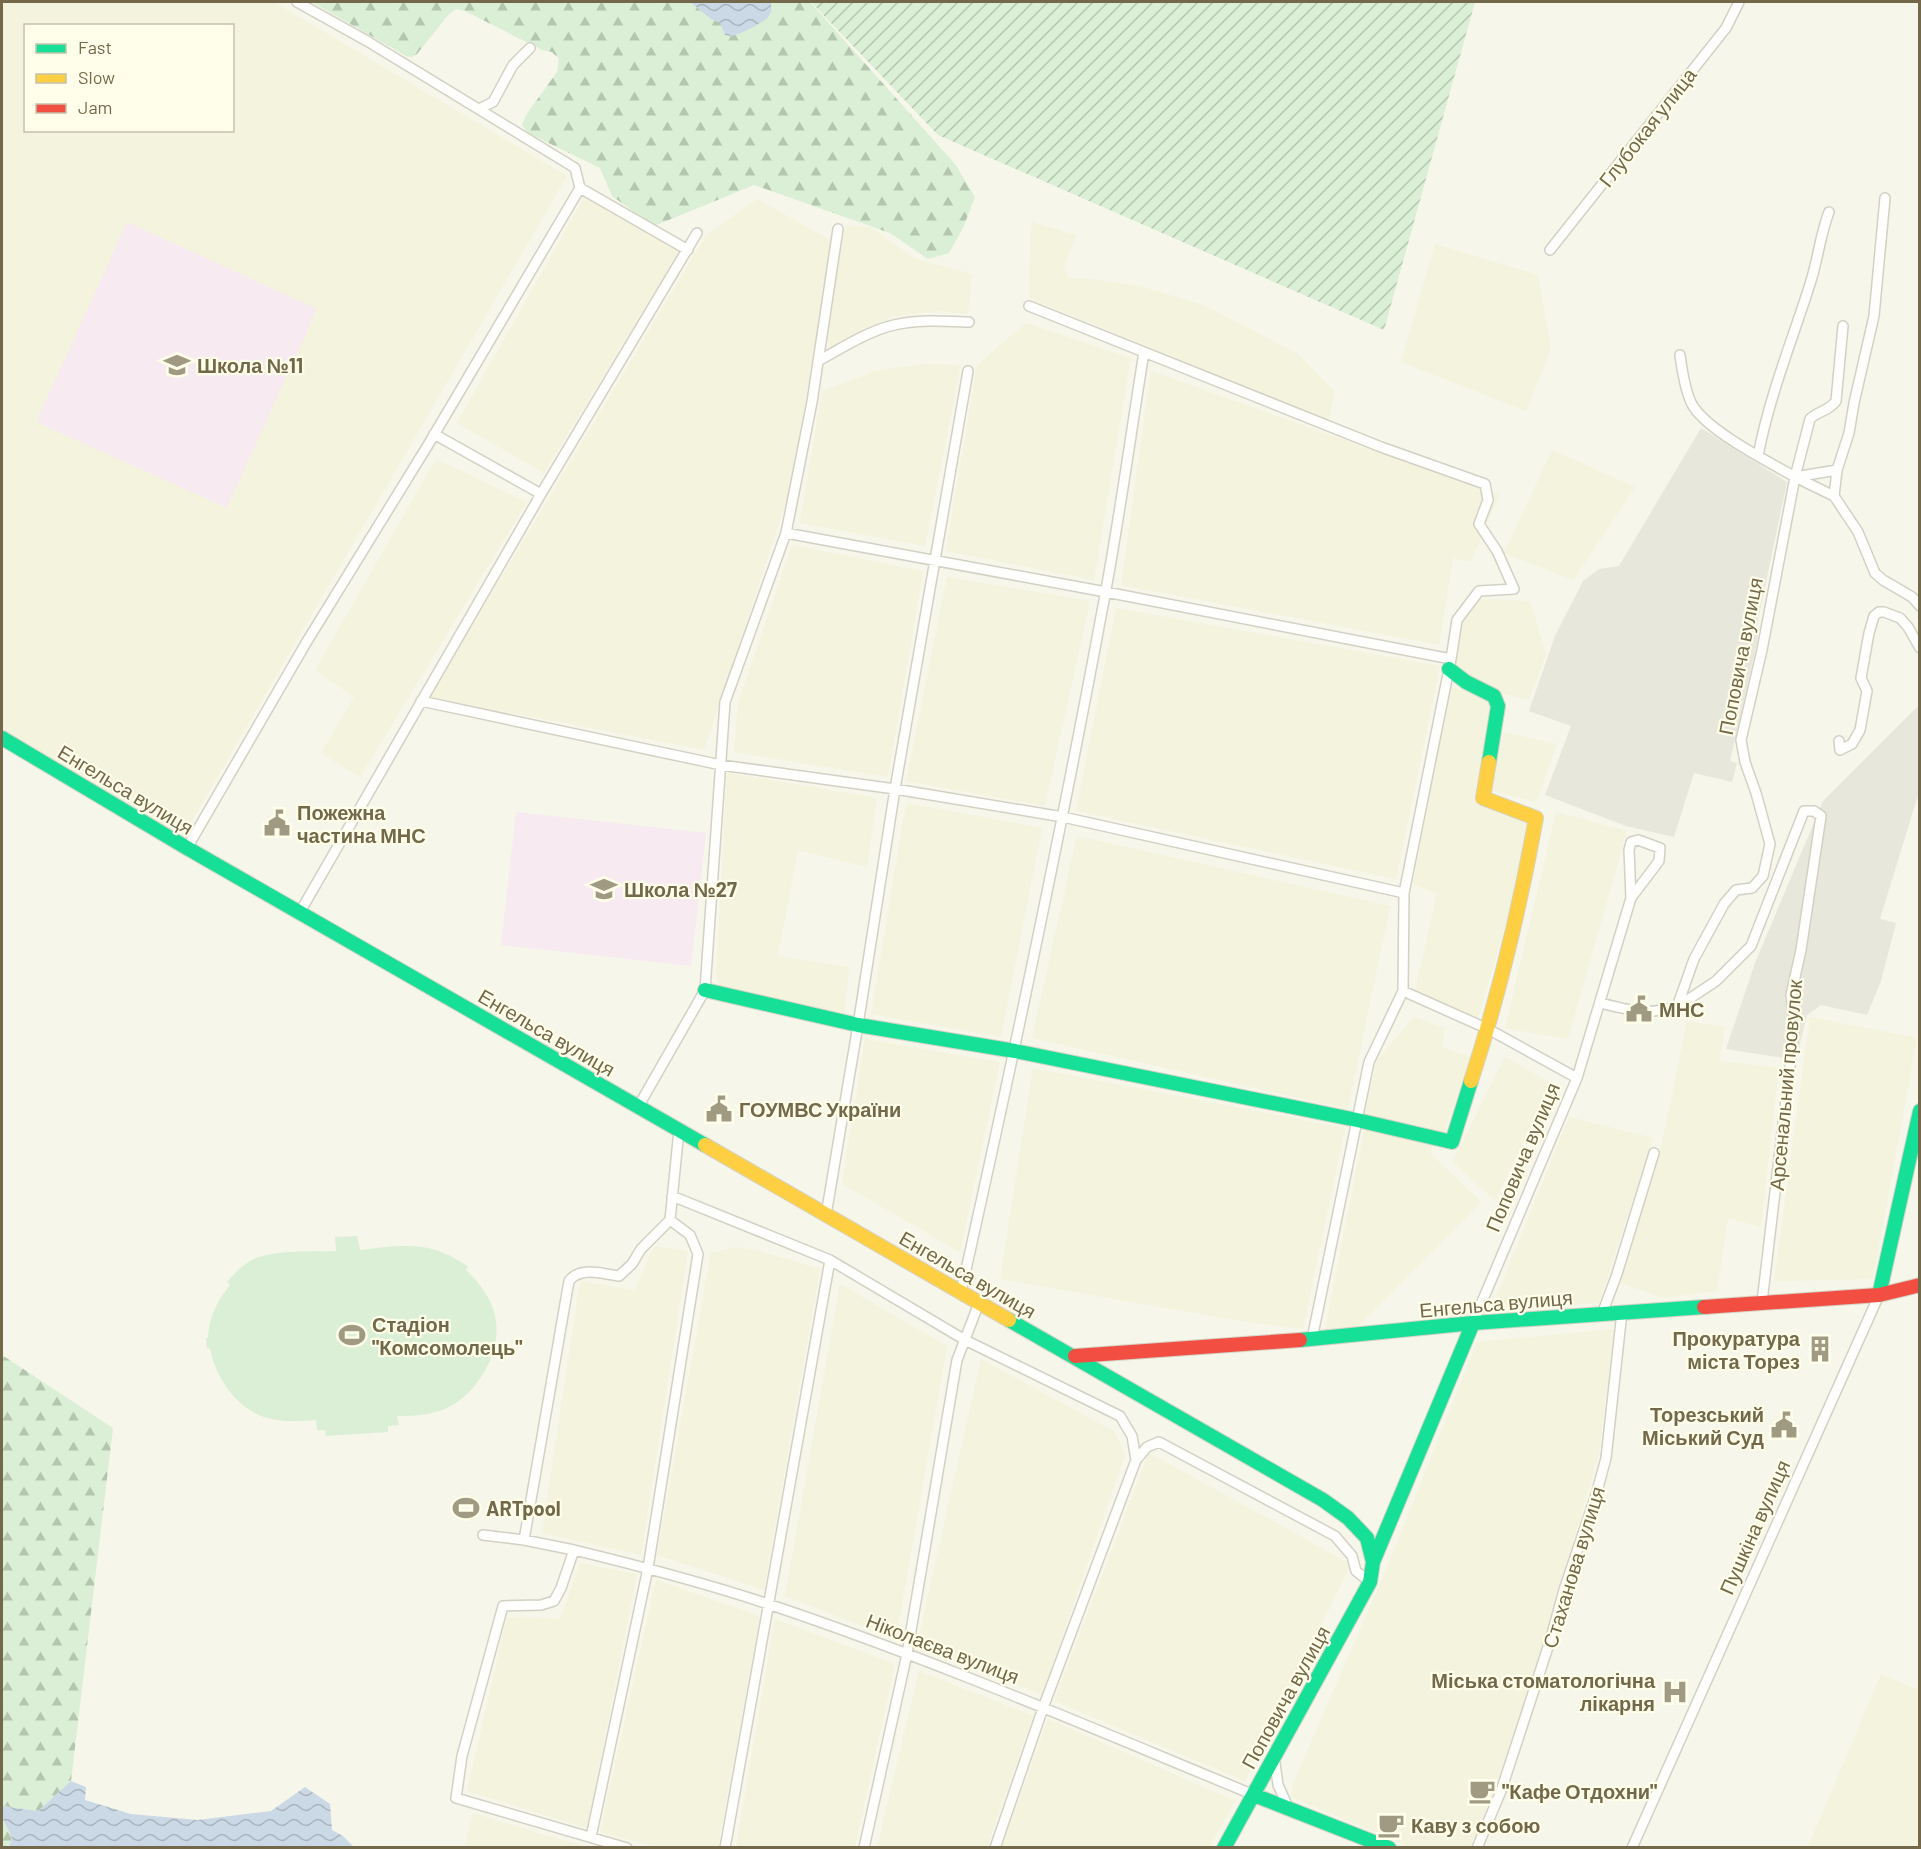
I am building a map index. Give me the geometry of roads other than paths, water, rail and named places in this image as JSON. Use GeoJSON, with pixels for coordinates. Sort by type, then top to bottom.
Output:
{"type":"FeatureCollection","features":[{"type":"Feature","properties":{"kind":"street"},"geometry":{"type":"LineString","coordinates":[[187,848],[306,643],[434,434],[580,188],[575,168],[367,41],[297,2]]}},
{"type":"Feature","properties":{"kind":"street","name":"Глубокая улица"},"geometry":{"type":"LineString","coordinates":[[1550,250],[1726,28],[1739,2]]}},
{"type":"Feature","properties":{"kind":"street"},"geometry":{"type":"LineString","coordinates":[[479,109],[493,102],[513,65],[530,48]]}},
{"type":"Feature","properties":{"kind":"street"},"geometry":{"type":"LineString","coordinates":[[580,188],[688,250]]}},
{"type":"Feature","properties":{"kind":"street"},"geometry":{"type":"LineString","coordinates":[[1834,496],[1837,470],[1849,433],[1874,316],[1885,198]]}},
{"type":"Feature","properties":{"kind":"street"},"geometry":{"type":"LineString","coordinates":[[1758,456],[1769,409],[1816,264],[1829,212]]}},
{"type":"Feature","properties":{"kind":"street"},"geometry":{"type":"LineString","coordinates":[[638,1107],[705,990],[725,702],[786,533],[818,361],[838,229]]}},
{"type":"Feature","properties":{"kind":"street"},"geometry":{"type":"LineString","coordinates":[[300,912],[540,494],[697,233]]}},
{"type":"Feature","properties":{"kind":"street"},"geometry":{"type":"LineString","coordinates":[[1029,306],[1381,447],[1485,484],[1488,500],[1479,524],[1497,551],[1514,589],[1479,591],[1457,620],[1404,893],[1403,991],[1370,1062],[1312,1339]]}},
{"type":"Feature","properties":{"kind":"street"},"geometry":{"type":"LineString","coordinates":[[818,361],[892,325],[921,320],[969,322]]}},
{"type":"Feature","properties":{"kind":"street","name":"Поповича вулиця"},"geometry":{"type":"LineString","coordinates":[[1677,1007],[1694,959],[1724,904],[1737,891],[1752,888],[1762,876],[1770,844],[1745,762],[1741,740],[1762,650],[1795,477],[1810,419],[1816,413],[1830,409],[1836,401],[1843,326]]}},
{"type":"Feature","properties":{"kind":"street"},"geometry":{"type":"LineString","coordinates":[[961,1292],[1015,1050],[1063,818],[1106,592],[1144,352]]}},
{"type":"Feature","properties":{"kind":"street"},"geometry":{"type":"LineString","coordinates":[[1680,355],[1693,408],[1715,427],[1758,456],[1834,496],[1858,532],[1875,573],[1911,597],[1920,606]]}},
{"type":"Feature","properties":{"kind":"street"},"geometry":{"type":"LineString","coordinates":[[826,1215],[895,789],[968,371]]}},
{"type":"Feature","properties":{"kind":"street"},"geometry":{"type":"LineString","coordinates":[[434,434],[540,494]]}},
{"type":"Feature","properties":{"kind":"street"},"geometry":{"type":"LineString","coordinates":[[1795,477],[1837,470]]}},
{"type":"Feature","properties":{"kind":"street"},"geometry":{"type":"LineString","coordinates":[[705,990],[858,1025],[1015,1050],[1357,1120],[1452,1142],[1488,1029],[1527,867],[1536,818],[1483,798],[1498,706],[1494,696],[1466,682],[1450,664],[1106,592],[786,533]]}},
{"type":"Feature","properties":{"kind":"street"},"geometry":{"type":"LineString","coordinates":[[1839,741],[1840,750],[1852,744],[1860,730],[1867,691],[1861,678],[1874,616],[1879,612],[1884,612],[1892,613],[1900,618],[1920,648]]}},
{"type":"Feature","properties":{"kind":"street"},"geometry":{"type":"LineString","coordinates":[[421,701],[721,765],[895,789],[1063,818],[1404,893]]}},
{"type":"Feature","properties":{"kind":"street","name":"Енгельса вулиця"},"geometry":{"type":"LineString","coordinates":[[2,738],[187,848],[1323,1500],[1348,1518],[1366,1538],[1373,1562]]}},
{"type":"Feature","properties":{"kind":"street","name":"Арсенальний провулок"},"geometry":{"type":"LineString","coordinates":[[1677,1007],[1716,981],[1752,946],[1804,811],[1814,811],[1821,816],[1801,950],[1791,994],[1795,1023],[1762,1302]]}},
{"type":"Feature","properties":{"kind":"street","name":"Поповича вулиця"},"geometry":{"type":"LineString","coordinates":[[1473,1323],[1576,1078],[1601,1003],[1631,898],[1629,850],[1631,842],[1638,840],[1660,848],[1659,861],[1631,898]]}},
{"type":"Feature","properties":{"kind":"street"},"geometry":{"type":"LineString","coordinates":[[1403,991],[1488,1029],[1576,1078]]}},
{"type":"Feature","properties":{"kind":"street"},"geometry":{"type":"LineString","coordinates":[[1601,1003],[1633,1012],[1659,1012],[1677,1007]]}},
{"type":"Feature","properties":{"kind":"street","name":"Пушкіна вулиця"},"geometry":{"type":"LineString","coordinates":[[1632,1848],[1879,1295],[1920,1111]]}},
{"type":"Feature","properties":{"kind":"street"},"geometry":{"type":"LineString","coordinates":[[524,1540],[569,1281],[574,1275],[583,1272],[619,1276],[632,1264],[640,1249],[670,1220],[679,1130]]}},
{"type":"Feature","properties":{"kind":"street"},"geometry":{"type":"LineString","coordinates":[[1602,1314],[1617,1274],[1654,1153]]}},
{"type":"Feature","properties":{"kind":"street"},"geometry":{"type":"LineString","coordinates":[[672,1196],[830,1260],[965,1340],[1120,1416],[1132,1436],[1136,1460]]}},
{"type":"Feature","properties":{"kind":"street"},"geometry":{"type":"LineString","coordinates":[[591,1837],[648,1568],[698,1254],[690,1235],[670,1220]]}},
{"type":"Feature","properties":{"kind":"street"},"geometry":{"type":"LineString","coordinates":[[725,1848],[830,1260]]}},
{"type":"Feature","properties":{"kind":"street","name":"Енгельса вулиця"},"geometry":{"type":"LineString","coordinates":[[1075,1356],[1312,1339],[1473,1323],[1879,1295],[1920,1285]]}},
{"type":"Feature","properties":{"kind":"street"},"geometry":{"type":"LineString","coordinates":[[864,1848],[907,1654],[957,1360],[979,1303]]}},
{"type":"Feature","properties":{"kind":"street","name":"Стаханова вулиця"},"geometry":{"type":"LineString","coordinates":[[1477,1848],[1501,1791],[1596,1495],[1606,1458],[1622,1312]]}},
{"type":"Feature","properties":{"kind":"street"},"geometry":{"type":"LineString","coordinates":[[1373,1562],[1473,1323]]}},
{"type":"Feature","properties":{"kind":"street"},"geometry":{"type":"LineString","coordinates":[[995,1848],[1043,1708],[1136,1460],[1147,1447],[1159,1442],[1335,1536],[1352,1556],[1356,1571],[1370,1582]]}},
{"type":"Feature","properties":{"kind":"street","name":"Ніколаєва вулиця"},"geometry":{"type":"LineString","coordinates":[[483,1534],[574,1550],[648,1568],[770,1605],[907,1654],[1389,1848]]}},
{"type":"Feature","properties":{"kind":"street"},"geometry":{"type":"LineString","coordinates":[[574,1550],[554,1601],[541,1605],[503,1606],[462,1756],[456,1797],[627,1848]]}},
{"type":"Feature","properties":{"kind":"street","name":"Поповича вулиця"},"geometry":{"type":"LineString","coordinates":[[1224,1848],[1370,1582],[1373,1562]]}},
{"type":"Feature","properties":{"kind":"street"},"geometry":{"type":"LineString","coordinates":[[1274,1756],[1278,1785],[1288,1808]]}},
{"type":"Feature","properties":{"kind":"water"},"geometry":{"type":"Polygon","coordinates":[[[690,2],[771,2],[771,12],[762,22],[731,36],[725,35],[720,23],[711,19],[690,2]]]}},
{"type":"Feature","properties":{"kind":"water"},"geometry":{"type":"Polygon","coordinates":[[[71,1781],[86,1787],[85,1800],[131,1814],[198,1820],[271,1811],[305,1787],[330,1804],[332,1830],[343,1836],[354,1847],[9,1847],[12,1838],[2,1817],[2,1806],[38,1811],[71,1781]]]}},
{"type":"Feature","properties":{"kind":"place","name":"Школа №11"},"geometry":{"type":"Point","coordinates":[177,365]}},
{"type":"Feature","properties":{"kind":"place","name":"Пожежна частина МНС"},"geometry":{"type":"Point","coordinates":[277,823]}},
{"type":"Feature","properties":{"kind":"place","name":"Школа №27"},"geometry":{"type":"Point","coordinates":[604,889]}},
{"type":"Feature","properties":{"kind":"place","name":"МНС"},"geometry":{"type":"Point","coordinates":[1639,1009]}},
{"type":"Feature","properties":{"kind":"place","name":"ГОУМВС України"},"geometry":{"type":"Point","coordinates":[719,1109]}},
{"type":"Feature","properties":{"kind":"place","name":"Стадіон \"Комсомолець\""},"geometry":{"type":"Point","coordinates":[352,1335]}},
{"type":"Feature","properties":{"kind":"place","name":"Прокуратура міста Торез"},"geometry":{"type":"Point","coordinates":[1820,1349]}},
{"type":"Feature","properties":{"kind":"place","name":"Торезський Міський Суд"},"geometry":{"type":"Point","coordinates":[1784,1425]}},
{"type":"Feature","properties":{"kind":"place","name":"ARTpool"},"geometry":{"type":"Point","coordinates":[466,1508]}},
{"type":"Feature","properties":{"kind":"place","name":"Міська стоматологічна лікарня"},"geometry":{"type":"Point","coordinates":[1675,1692]}},
{"type":"Feature","properties":{"kind":"place","name":"\"Кафе Отдохни\""},"geometry":{"type":"Point","coordinates":[1482,1791]}},
{"type":"Feature","properties":{"kind":"place","name":"Каву з собою"},"geometry":{"type":"Point","coordinates":[1391,1825]}}]}
